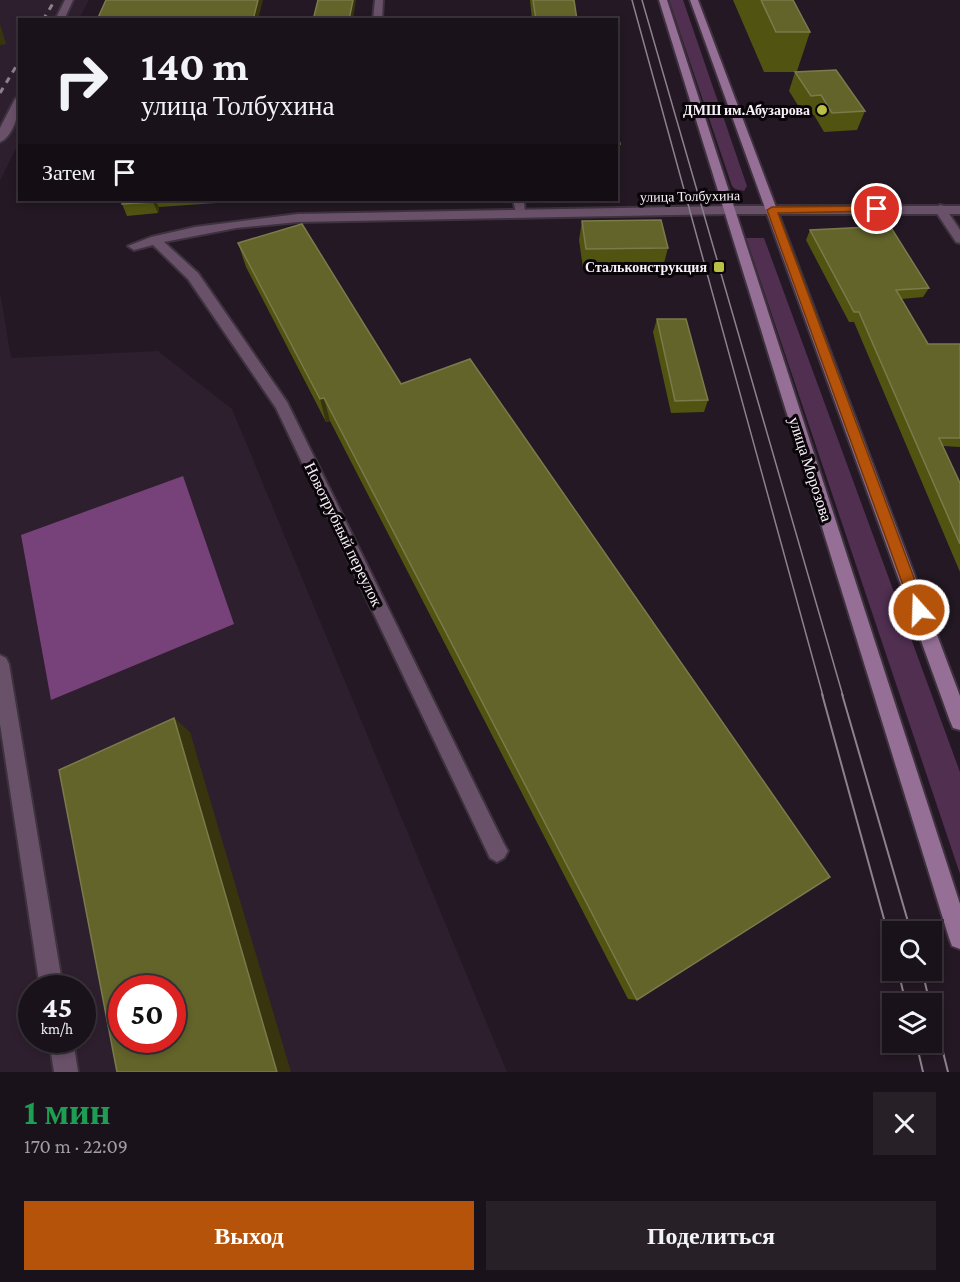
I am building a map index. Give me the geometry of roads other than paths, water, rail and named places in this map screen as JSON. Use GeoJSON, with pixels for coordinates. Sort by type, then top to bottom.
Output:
{"type":"FeatureCollection","features":[{"type":"Feature","properties":{"kind":"main road","name":"улица Морозова"},"geometry":{"type":"LineString","coordinates":[[663,0],[960,939]]}},
{"type":"Feature","properties":{"kind":"main road"},"geometry":{"type":"LineString","coordinates":[[694,0],[960,721]]}},
{"type":"Feature","properties":{"kind":"street"},"geometry":{"type":"LineString","coordinates":[[60,18],[69,0]]}},
{"type":"Feature","properties":{"kind":"street"},"geometry":{"type":"LineString","coordinates":[[377,18],[379,0]]}},
{"type":"Feature","properties":{"kind":"street"},"geometry":{"type":"LineString","coordinates":[[0,139],[18,103]]}},
{"type":"Feature","properties":{"kind":"street"},"geometry":{"type":"LineString","coordinates":[[519,201],[521,213]]}},
{"type":"Feature","properties":{"kind":"street"},"geometry":{"type":"LineString","coordinates":[[940,208],[960,239]]}},
{"type":"Feature","properties":{"kind":"street","name":"улица Толбухина"},"geometry":{"type":"LineString","coordinates":[[134,246],[186,231],[262,220],[729,210],[940,208],[960,210]]}},
{"type":"Feature","properties":{"kind":"street","name":"Новотрубный переулок"},"geometry":{"type":"LineString","coordinates":[[156,240],[193,276],[282,406],[496,851]]}},
{"type":"Feature","properties":{"kind":"street"},"geometry":{"type":"LineString","coordinates":[[0,664],[50,975]]}},
{"type":"Feature","properties":{"kind":"street"},"geometry":{"type":"LineString","coordinates":[[63,1053],[66,1072]]}},
{"type":"Feature","properties":{"kind":"tram line"},"geometry":{"type":"LineString","coordinates":[[632,0],[823,696]]}},
{"type":"Feature","properties":{"kind":"tram line"},"geometry":{"type":"LineString","coordinates":[[642,0],[843,696]]}},
{"type":"Feature","properties":{"kind":"tram line"},"geometry":{"type":"LineString","coordinates":[[822,694],[885,921]]}},
{"type":"Feature","properties":{"kind":"tram line"},"geometry":{"type":"LineString","coordinates":[[842,694],[908,921]]}},
{"type":"Feature","properties":{"kind":"tram line"},"geometry":{"type":"LineString","coordinates":[[901,981],[903,993]]}},
{"type":"Feature","properties":{"kind":"tram line"},"geometry":{"type":"LineString","coordinates":[[925,981],[927,993]]}},
{"type":"Feature","properties":{"kind":"tram line"},"geometry":{"type":"LineString","coordinates":[[942,1048],[948,1072]]}},
{"type":"Feature","properties":{"kind":"tram line"},"geometry":{"type":"LineString","coordinates":[[919,1053],[923,1072]]}},
{"type":"Feature","properties":{"kind":"railway"},"geometry":{"type":"LineString","coordinates":[[44,18],[55,0]]}},
{"type":"Feature","properties":{"kind":"railway"},"geometry":{"type":"LineString","coordinates":[[0,93],[18,63]]}},
{"type":"Feature","properties":{"kind":"place","name":"ДМШ им.Абузарова"},"geometry":{"type":"Point","coordinates":[822,110]}},
{"type":"Feature","properties":{"kind":"place","name":"Стальконструкция"},"geometry":{"type":"Point","coordinates":[719,267]}}]}
